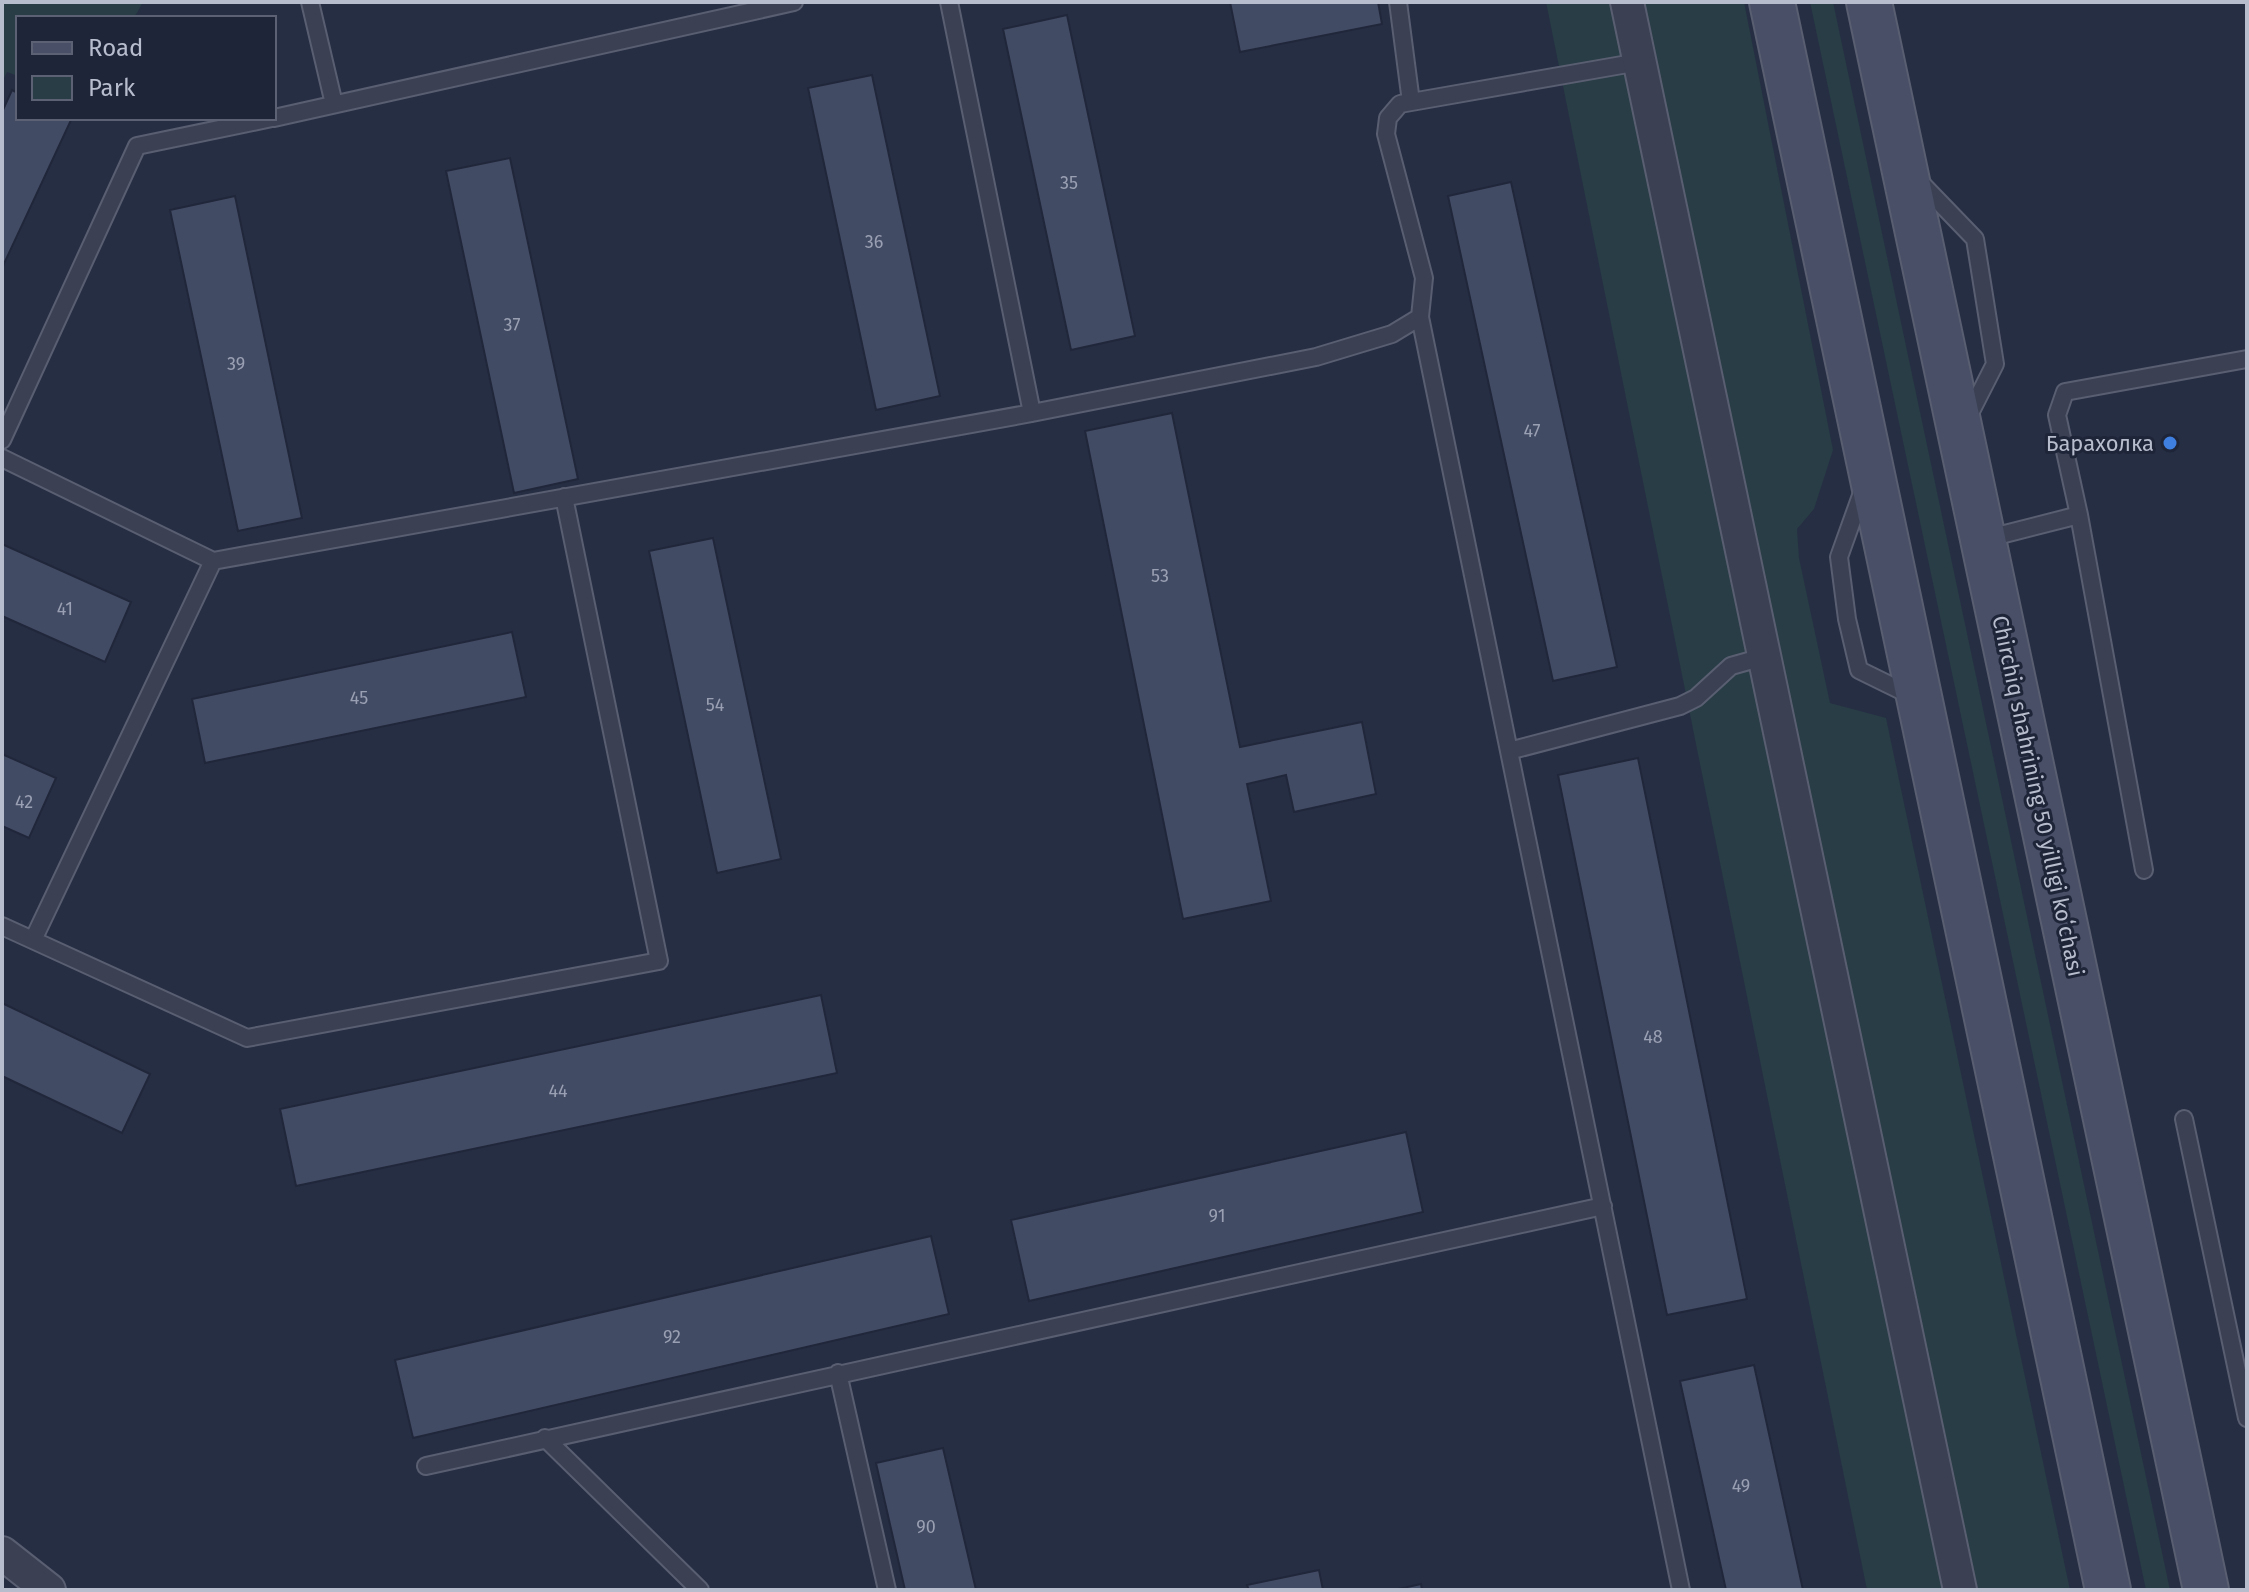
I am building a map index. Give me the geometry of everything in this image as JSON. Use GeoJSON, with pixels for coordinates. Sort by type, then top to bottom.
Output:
{"type":"FeatureCollection","features":[{"type":"Feature","properties":{"kind":"main road"},"geometry":{"type":"LineString","coordinates":[[1772,2],[2108,1590]]}},
{"type":"Feature","properties":{"kind":"main road","name":"Chirchiq shahrining 50 yilligi koʻchasi"},"geometry":{"type":"LineString","coordinates":[[1869,2],[2206,1590]]}},
{"type":"Feature","properties":{"kind":"street"},"geometry":{"type":"LineString","coordinates":[[1627,2],[1960,1590]]}},
{"type":"Feature","properties":{"kind":"street"},"geometry":{"type":"LineString","coordinates":[[2,1553],[49,1590]]}},
{"type":"Feature","properties":{"kind":"lane"},"geometry":{"type":"LineString","coordinates":[[310,2],[334,104]]}},
{"type":"Feature","properties":{"kind":"lane"},"geometry":{"type":"LineString","coordinates":[[276,117],[794,2]]}},
{"type":"Feature","properties":{"kind":"lane"},"geometry":{"type":"LineString","coordinates":[[949,2],[1032,413]]}},
{"type":"Feature","properties":{"kind":"lane"},"geometry":{"type":"LineString","coordinates":[[1398,2],[1411,102]]}},
{"type":"Feature","properties":{"kind":"lane"},"geometry":{"type":"LineString","coordinates":[[1639,62],[1400,104],[1388,118],[1386,134],[1424,278],[1420,317],[1681,1590]]}},
{"type":"Feature","properties":{"kind":"lane"},"geometry":{"type":"LineString","coordinates":[[2,440],[137,146],[263,120]]}},
{"type":"Feature","properties":{"kind":"lane"},"geometry":{"type":"LineString","coordinates":[[2,458],[213,561],[1032,413],[1316,357],[1392,334],[1420,317]]}},
{"type":"Feature","properties":{"kind":"lane"},"geometry":{"type":"LineString","coordinates":[[2144,870],[2079,515],[2057,415],[2065,392],[2247,359]]}},
{"type":"Feature","properties":{"kind":"lane"},"geometry":{"type":"LineString","coordinates":[[2,926],[247,1038],[659,961],[564,497]]}},
{"type":"Feature","properties":{"kind":"lane"},"geometry":{"type":"LineString","coordinates":[[1983,539],[2079,515]]}},
{"type":"Feature","properties":{"kind":"lane"},"geometry":{"type":"LineString","coordinates":[[33,940],[213,561]]}},
{"type":"Feature","properties":{"kind":"lane"},"geometry":{"type":"LineString","coordinates":[[1509,751],[1680,706],[1696,698],[1731,666],[1763,657]]}},
{"type":"Feature","properties":{"kind":"lane"},"geometry":{"type":"LineString","coordinates":[[2184,1119],[2247,1418]]}},
{"type":"Feature","properties":{"kind":"lane"},"geometry":{"type":"LineString","coordinates":[[426,1466],[1603,1206]]}},
{"type":"Feature","properties":{"kind":"lane"},"geometry":{"type":"LineString","coordinates":[[838,1373],[887,1590]]}},
{"type":"Feature","properties":{"kind":"lane"},"geometry":{"type":"LineString","coordinates":[[545,1438],[700,1590]]}},
{"type":"Feature","properties":{"kind":"green space"},"geometry":{"type":"Polygon","coordinates":[[[2,2],[143,2],[135,16],[16,16],[16,75],[7,72],[2,82],[2,2]]]}},
{"type":"Feature","properties":{"kind":"green space"},"geometry":{"type":"Polygon","coordinates":[[[1546,2],[1744,2],[1833,450],[1814,509],[1797,529],[1799,558],[1830,703],[1886,718],[2070,1590],[1867,1590],[1546,2]]]}},
{"type":"Feature","properties":{"kind":"green space"},"geometry":{"type":"Polygon","coordinates":[[[1810,2],[1833,2],[2170,1590],[2146,1590],[1810,2]]]}},
{"type":"Feature","properties":{"kind":"building"},"geometry":{"type":"Polygon","coordinates":[[[1230,2],[1378,2],[1382,24],[1240,52],[1230,2]]]}},
{"type":"Feature","properties":{"kind":"building"},"geometry":{"type":"Polygon","coordinates":[[[1067,15],[1135,336],[1071,350],[1003,29],[1067,15]]]}},
{"type":"Feature","properties":{"kind":"building"},"geometry":{"type":"Polygon","coordinates":[[[872,75],[940,396],[876,410],[808,88],[872,75]]]}},
{"type":"Feature","properties":{"kind":"building"},"geometry":{"type":"Polygon","coordinates":[[[12,90],[16,92],[16,120],[71,120],[2,268],[2,112],[12,90]]]}},
{"type":"Feature","properties":{"kind":"building"},"geometry":{"type":"Polygon","coordinates":[[[510,158],[578,479],[514,493],[446,171],[510,158]]]}},
{"type":"Feature","properties":{"kind":"building"},"geometry":{"type":"Polygon","coordinates":[[[1511,182],[1617,667],[1553,681],[1448,196],[1511,182]]]}},
{"type":"Feature","properties":{"kind":"building"},"geometry":{"type":"Polygon","coordinates":[[[235,196],[302,518],[238,531],[170,210],[235,196]]]}},
{"type":"Feature","properties":{"kind":"building"},"geometry":{"type":"Polygon","coordinates":[[[1172,413],[1240,747],[1362,722],[1376,794],[1294,812],[1286,775],[1247,784],[1271,901],[1183,919],[1085,431],[1172,413]]]}},
{"type":"Feature","properties":{"kind":"building"},"geometry":{"type":"Polygon","coordinates":[[[713,538],[781,859],[717,873],[649,551],[713,538]]]}},
{"type":"Feature","properties":{"kind":"building"},"geometry":{"type":"Polygon","coordinates":[[[2,544],[131,602],[105,662],[2,616],[2,544]]]}},
{"type":"Feature","properties":{"kind":"building"},"geometry":{"type":"Polygon","coordinates":[[[512,632],[526,697],[205,763],[192,699],[512,632]]]}},
{"type":"Feature","properties":{"kind":"building"},"geometry":{"type":"Polygon","coordinates":[[[2,754],[56,778],[29,838],[2,826],[2,754]]]}},
{"type":"Feature","properties":{"kind":"building"},"geometry":{"type":"Polygon","coordinates":[[[1638,758],[1747,1299],[1667,1315],[1558,775],[1638,758]]]}},
{"type":"Feature","properties":{"kind":"building"},"geometry":{"type":"Polygon","coordinates":[[[821,995],[837,1073],[296,1186],[280,1109],[821,995]]]}},
{"type":"Feature","properties":{"kind":"building"},"geometry":{"type":"Polygon","coordinates":[[[2,1003],[150,1074],[122,1133],[2,1076],[2,1003]]]}},
{"type":"Feature","properties":{"kind":"building"},"geometry":{"type":"Polygon","coordinates":[[[1406,1132],[1423,1212],[1029,1301],[1011,1220],[1406,1132]]]}},
{"type":"Feature","properties":{"kind":"building"},"geometry":{"type":"Polygon","coordinates":[[[931,1236],[949,1314],[413,1438],[395,1360],[931,1236]]]}},
{"type":"Feature","properties":{"kind":"building"},"geometry":{"type":"Polygon","coordinates":[[[1754,1365],[1803,1590],[1726,1590],[1680,1381],[1754,1365]]]}},
{"type":"Feature","properties":{"kind":"building"},"geometry":{"type":"Polygon","coordinates":[[[943,1448],[976,1590],[905,1590],[876,1463],[943,1448]]]}},
{"type":"Feature","properties":{"kind":"building"},"geometry":{"type":"Polygon","coordinates":[[[1319,1570],[1323,1590],[1249,1590],[1247,1585],[1319,1570]]]}},
{"type":"Feature","properties":{"kind":"building"},"geometry":{"type":"Polygon","coordinates":[[[1421,1584],[1422,1590],[1394,1590],[1421,1584]]]}},
{"type":"Feature","properties":{"kind":"place","name":"Барахолка"},"geometry":{"type":"Point","coordinates":[2170,443]}}]}
